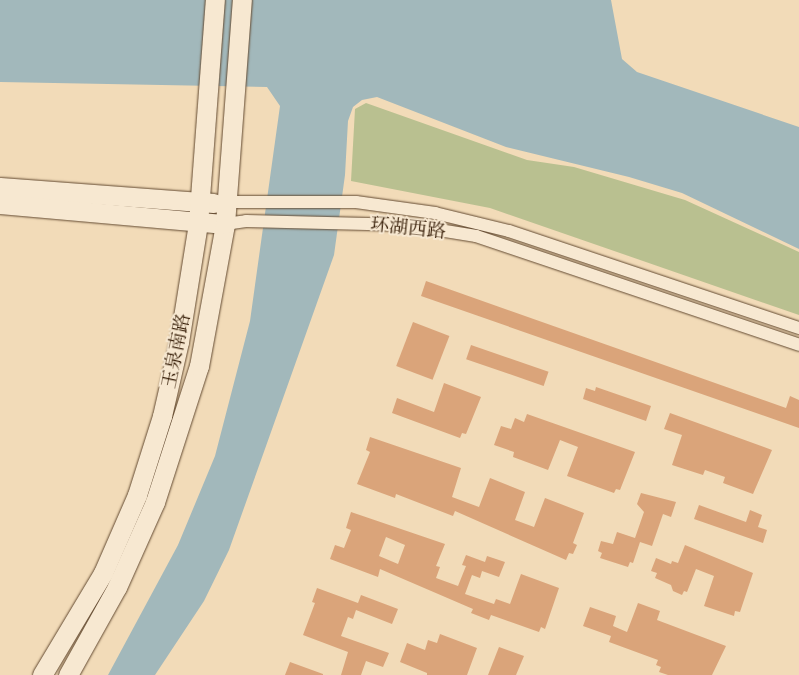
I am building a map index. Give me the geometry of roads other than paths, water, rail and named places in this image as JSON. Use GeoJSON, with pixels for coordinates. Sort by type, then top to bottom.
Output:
{"type":"FeatureCollection","features":[{"type":"Feature","properties":{"kind":"street","name":"玉泉南路"},"geometry":{"type":"LineString","coordinates":[[42,675],[103,573],[137,495],[162,416],[180,342],[198,224],[215,0]]}},
{"type":"Feature","properties":{"kind":"street","name":"玉泉南路"},"geometry":{"type":"LineString","coordinates":[[68,675],[117,587],[155,502],[200,366],[225,224],[242,0]]}},
{"type":"Feature","properties":{"kind":"street","name":"环湖西路"},"geometry":{"type":"LineString","coordinates":[[0,187],[200,203],[356,202],[435,213],[509,231],[799,328]]}},
{"type":"Feature","properties":{"kind":"street","name":"环湖西路"},"geometry":{"type":"LineString","coordinates":[[0,204],[198,224],[225,224],[246,221],[351,222],[408,225],[476,236],[799,345]]}},
{"type":"Feature","properties":{"kind":"water"},"geometry":{"type":"Polygon","coordinates":[[[0,0],[611,0],[622,59],[637,72],[799,127],[799,249],[682,193],[629,177],[506,147],[377,97],[362,100],[353,107],[348,121],[345,175],[334,255],[229,550],[204,601],[155,675],[108,675],[178,545],[215,456],[250,321],[280,106],[267,87],[0,82],[0,0]]]}}]}
